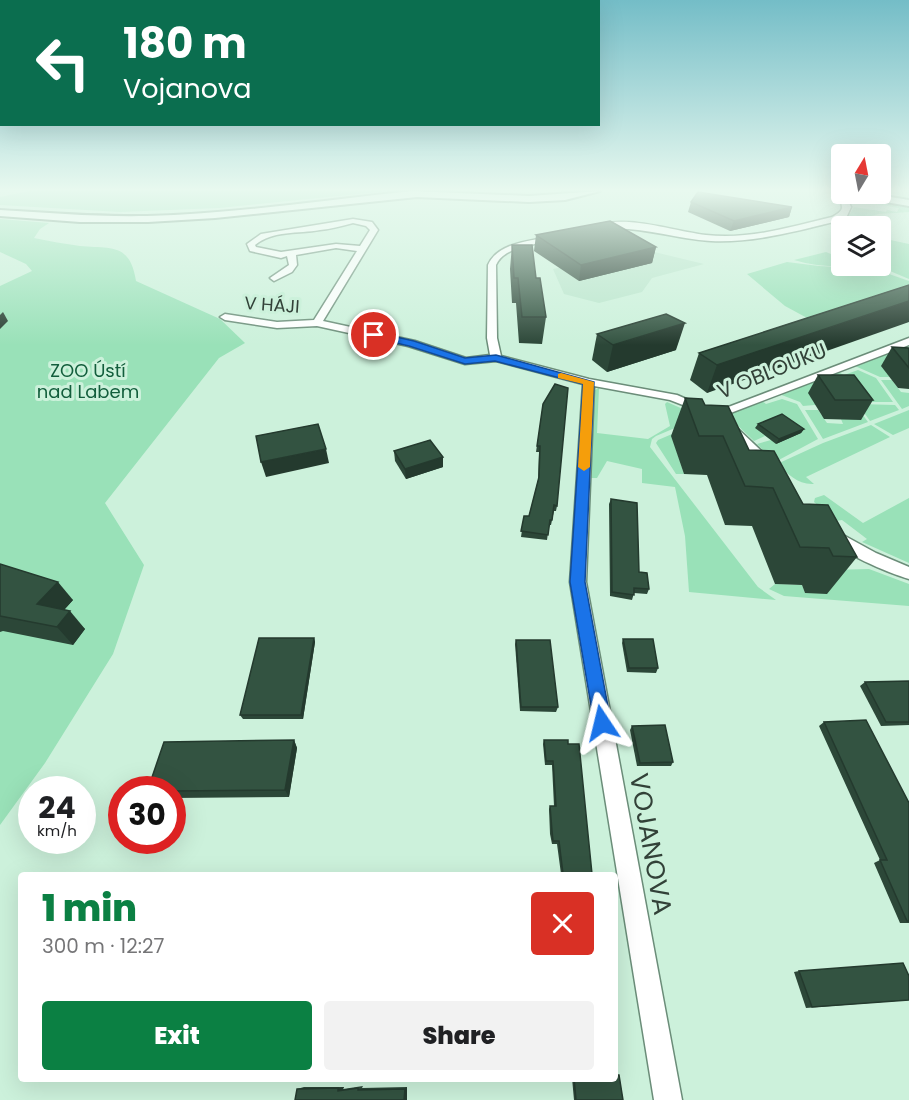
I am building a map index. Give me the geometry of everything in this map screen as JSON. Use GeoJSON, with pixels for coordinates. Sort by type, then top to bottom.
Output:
{"type":"FeatureCollection","features":[{"type":"Feature","properties":{"kind":"street","name":"V HÁJI"},"geometry":{"type":"LineString","coordinates":[[253,242],[251,244],[253,249],[264,253],[291,253]]}},
{"type":"Feature","properties":{"kind":"street","name":"V HÁJI"},"geometry":{"type":"LineString","coordinates":[[317,323],[367,242]]}},
{"type":"Feature","properties":{"kind":"street"},"geometry":{"type":"LineString","coordinates":[[533,242],[514,247],[495,258],[492,265],[492,338],[496,358],[589,382],[673,397],[716,414]]}},
{"type":"Feature","properties":{"kind":"street"},"geometry":{"type":"LineString","coordinates":[[274,278],[289,270],[293,265],[291,253],[336,246],[363,249]]}},
{"type":"Feature","properties":{"kind":"street","name":"V HÁJI"},"geometry":{"type":"LineString","coordinates":[[225,317],[277,325],[317,323],[411,343],[465,362],[496,358]]}},
{"type":"Feature","properties":{"kind":"street","name":"V OBLOUKU"},"geometry":{"type":"LineString","coordinates":[[775,473],[716,414],[909,341]]}},
{"type":"Feature","properties":{"kind":"street","name":"VOJANOVA"},"geometry":{"type":"LineString","coordinates":[[589,382],[578,582],[668,1100]]}},
{"type":"Feature","properties":{"kind":"street"},"geometry":{"type":"LineString","coordinates":[[826,526],[855,549],[893,568],[909,573]]}},
{"type":"Feature","properties":{"kind":"shaded area"},"geometry":{"type":"Polygon","coordinates":[[[646,250],[704,264],[652,278],[642,292],[599,303],[564,294],[553,269],[646,250]]]}},
{"type":"Feature","properties":{"kind":"green space","name":"ZOO Ústí nad Labem"},"geometry":{"type":"Polygon","coordinates":[[[0,242],[59,242],[117,250],[129,260],[136,281],[220,319],[245,343],[219,358],[105,503],[144,565],[113,654],[36,776],[18,776],[18,800],[0,825],[0,286],[32,271],[26,264],[0,252],[0,242]]]}},
{"type":"Feature","properties":{"kind":"green space"},"geometry":{"type":"Polygon","coordinates":[[[891,242],[909,244],[909,279],[891,271],[891,242]]]}},
{"type":"Feature","properties":{"kind":"green space"},"geometry":{"type":"Polygon","coordinates":[[[826,252],[831,254],[831,266],[794,260],[826,252]]]}},
{"type":"Feature","properties":{"kind":"green space"},"geometry":{"type":"Polygon","coordinates":[[[787,262],[831,267],[831,276],[891,275],[909,281],[909,297],[809,319],[785,306],[747,274],[787,262]]]}},
{"type":"Feature","properties":{"kind":"green space"},"geometry":{"type":"Polygon","coordinates":[[[901,349],[882,366],[890,377],[880,377],[855,366],[901,349]]]}},
{"type":"Feature","properties":{"kind":"green space"},"geometry":{"type":"Polygon","coordinates":[[[858,370],[876,378],[893,402],[849,402],[803,406],[800,402],[779,394],[838,372],[844,375],[858,370]]]}},
{"type":"Feature","properties":{"kind":"green space"},"geometry":{"type":"Polygon","coordinates":[[[881,380],[892,380],[901,392],[909,393],[909,406],[902,409],[881,380]]]}},
{"type":"Feature","properties":{"kind":"green space"},"geometry":{"type":"Polygon","coordinates":[[[599,388],[597,433],[648,439],[670,426],[665,404],[667,402],[701,417],[656,436],[652,439],[650,447],[758,587],[776,600],[689,592],[685,536],[675,487],[642,483],[642,469],[607,461],[597,478],[588,478],[593,391],[599,388]]]}},
{"type":"Feature","properties":{"kind":"green space"},"geometry":{"type":"Polygon","coordinates":[[[782,399],[797,404],[818,439],[775,462],[757,444],[771,440],[756,429],[765,436],[754,441],[734,422],[731,413],[761,400],[766,404],[782,399]]]}},
{"type":"Feature","properties":{"kind":"green space"},"geometry":{"type":"Polygon","coordinates":[[[858,404],[895,405],[899,410],[870,421],[858,404]]]}},
{"type":"Feature","properties":{"kind":"green space"},"geometry":{"type":"Polygon","coordinates":[[[805,410],[818,410],[827,423],[843,424],[841,419],[861,419],[860,411],[868,422],[823,439],[805,410]]]}},
{"type":"Feature","properties":{"kind":"green space"},"geometry":{"type":"Polygon","coordinates":[[[909,410],[909,428],[893,435],[874,424],[909,410]]]}},
{"type":"Feature","properties":{"kind":"green space"},"geometry":{"type":"Polygon","coordinates":[[[705,420],[672,437],[684,474],[676,474],[656,443],[658,440],[705,420]]]}},
{"type":"Feature","properties":{"kind":"green space"},"geometry":{"type":"Polygon","coordinates":[[[871,425],[890,437],[806,477],[814,484],[798,481],[777,464],[823,443],[871,425]]]}},
{"type":"Feature","properties":{"kind":"green space"},"geometry":{"type":"Polygon","coordinates":[[[824,495],[863,523],[909,498],[909,563],[862,542],[867,539],[842,520],[835,521],[814,502],[815,498],[824,495]]]}},
{"type":"Feature","properties":{"kind":"green space"},"geometry":{"type":"Polygon","coordinates":[[[869,569],[909,584],[909,606],[784,596],[769,589],[775,584],[802,585],[805,593],[830,570],[869,569]]]}},
{"type":"Feature","properties":{"kind":"building"},"geometry":{"type":"Polygon","coordinates":[[[547,242],[648,242],[656,247],[581,265],[547,242]]]}},
{"type":"Feature","properties":{"kind":"building"},"geometry":{"type":"Polygon","coordinates":[[[512,245],[532,245],[536,278],[540,278],[546,317],[522,317],[518,278],[514,278],[512,245]]]}},
{"type":"Feature","properties":{"kind":"building"},"geometry":{"type":"Polygon","coordinates":[[[909,285],[909,301],[717,365],[699,353],[909,285]]]}},
{"type":"Feature","properties":{"kind":"building"},"geometry":{"type":"Polygon","coordinates":[[[666,314],[685,323],[613,345],[597,334],[666,314]]]}},
{"type":"Feature","properties":{"kind":"building"},"geometry":{"type":"Polygon","coordinates":[[[892,347],[909,348],[909,368],[892,347]]]}},
{"type":"Feature","properties":{"kind":"building"},"geometry":{"type":"Polygon","coordinates":[[[818,375],[854,375],[873,400],[835,400],[818,375]]]}},
{"type":"Feature","properties":{"kind":"building"},"geometry":{"type":"Polygon","coordinates":[[[555,384],[568,388],[557,506],[554,505],[548,535],[521,531],[524,516],[529,516],[539,477],[540,446],[537,446],[543,404],[555,384]]]}},
{"type":"Feature","properties":{"kind":"building"},"geometry":{"type":"Polygon","coordinates":[[[685,398],[702,399],[705,405],[728,406],[749,450],[774,451],[803,504],[828,505],[857,557],[833,556],[829,548],[800,547],[773,488],[745,486],[723,436],[699,436],[685,398]]]}},
{"type":"Feature","properties":{"kind":"building"},"geometry":{"type":"Polygon","coordinates":[[[782,414],[804,429],[779,439],[758,424],[782,414]]]}},
{"type":"Feature","properties":{"kind":"building"},"geometry":{"type":"Polygon","coordinates":[[[318,424],[326,449],[261,462],[256,436],[318,424]]]}},
{"type":"Feature","properties":{"kind":"building"},"geometry":{"type":"Polygon","coordinates":[[[430,440],[443,457],[405,469],[394,451],[430,440]]]}},
{"type":"Feature","properties":{"kind":"building"},"geometry":{"type":"Polygon","coordinates":[[[611,499],[637,503],[639,572],[647,573],[649,589],[634,588],[634,595],[612,592],[611,499]]]}},
{"type":"Feature","properties":{"kind":"building"},"geometry":{"type":"Polygon","coordinates":[[[0,564],[58,582],[37,604],[70,611],[57,627],[0,616],[0,564]]]}},
{"type":"Feature","properties":{"kind":"building"},"geometry":{"type":"Polygon","coordinates":[[[259,638],[314,638],[301,715],[240,715],[259,638]]]}},
{"type":"Feature","properties":{"kind":"building"},"geometry":{"type":"Polygon","coordinates":[[[623,639],[653,639],[658,668],[629,668],[623,639]]]}},
{"type":"Feature","properties":{"kind":"building"},"geometry":{"type":"Polygon","coordinates":[[[516,640],[550,640],[558,707],[521,707],[516,640]]]}},
{"type":"Feature","properties":{"kind":"building"},"geometry":{"type":"Polygon","coordinates":[[[909,681],[909,722],[886,722],[865,682],[909,681]]]}},
{"type":"Feature","properties":{"kind":"building"},"geometry":{"type":"Polygon","coordinates":[[[866,720],[909,803],[909,921],[907,921],[880,860],[887,860],[824,722],[866,720]]]}},
{"type":"Feature","properties":{"kind":"building"},"geometry":{"type":"Polygon","coordinates":[[[665,725],[673,762],[640,763],[632,726],[665,725]]]}},
{"type":"Feature","properties":{"kind":"building"},"geometry":{"type":"Polygon","coordinates":[[[294,740],[285,790],[186,791],[186,776],[152,776],[164,742],[294,740]]]}},
{"type":"Feature","properties":{"kind":"building"},"geometry":{"type":"Polygon","coordinates":[[[544,740],[568,740],[568,744],[579,744],[592,872],[563,872],[559,841],[553,841],[552,831],[550,806],[556,806],[553,761],[546,761],[544,740]]]}},
{"type":"Feature","properties":{"kind":"building"},"geometry":{"type":"Polygon","coordinates":[[[903,963],[909,976],[909,1000],[812,1007],[799,971],[903,963]]]}},
{"type":"Feature","properties":{"kind":"building"},"geometry":{"type":"Polygon","coordinates":[[[619,1075],[623,1100],[576,1100],[574,1082],[618,1082],[619,1075]]]}},
{"type":"Feature","properties":{"kind":"building"},"geometry":{"type":"Polygon","coordinates":[[[338,1088],[338,1091],[358,1088],[358,1090],[405,1089],[404,1100],[295,1100],[297,1089],[338,1088]]]}},
{"type":"Feature","properties":{"kind":"slow traffic"},"geometry":{"type":"LineString","coordinates":[[561,376],[589,382],[584,467]]}},
{"type":"Feature","properties":{"kind":"route"},"geometry":{"type":"LineString","coordinates":[[374,335],[411,343],[465,362],[496,358],[589,382],[578,582],[602,723]]}}]}
